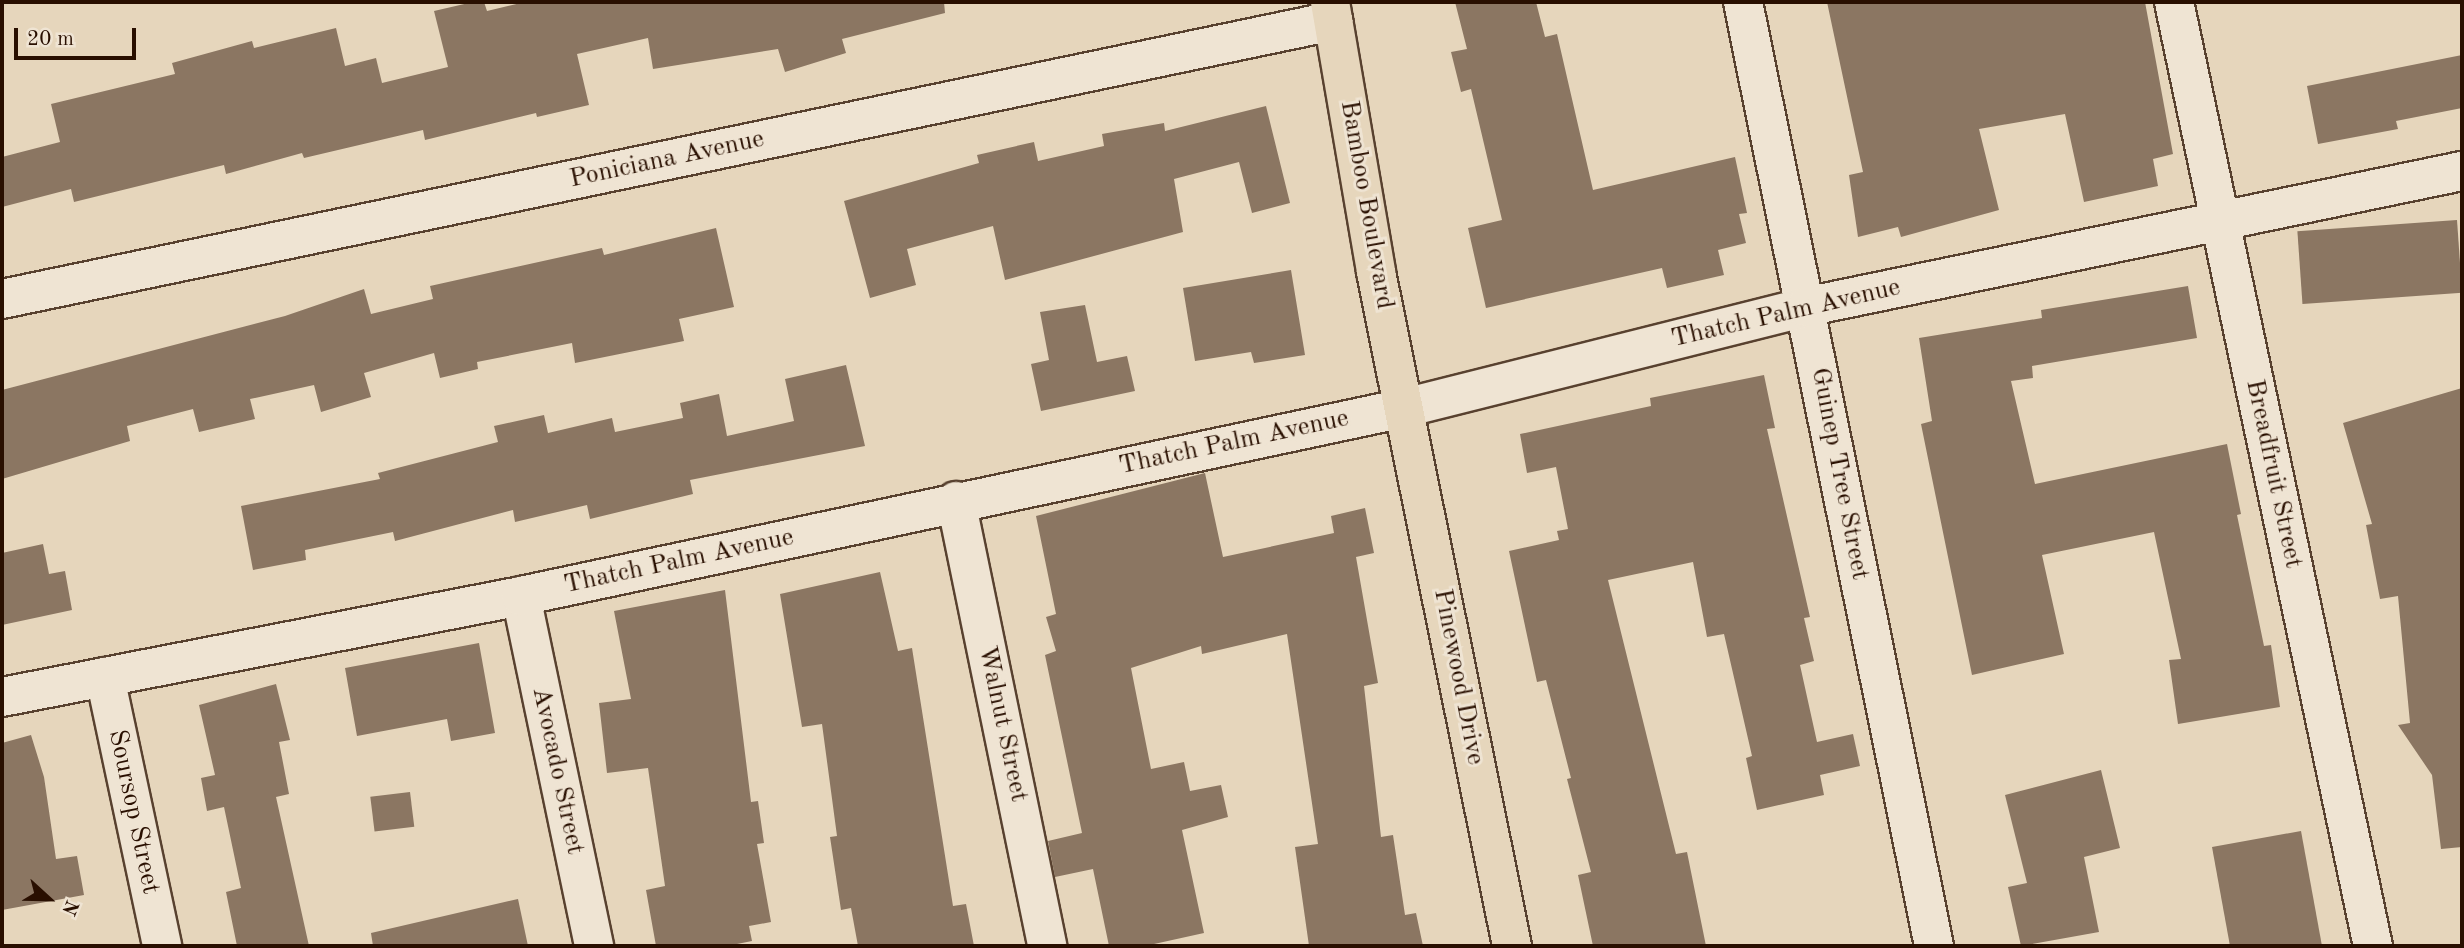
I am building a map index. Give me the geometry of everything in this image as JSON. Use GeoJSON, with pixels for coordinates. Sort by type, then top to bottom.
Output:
{"type":"FeatureCollection","features":[{"type":"Feature","properties":{"kind":"main road","name":"Bamboo Boulevard"},"geometry":{"type":"LineString","coordinates":[[1331,11],[1404,408]]}},
{"type":"Feature","properties":{"kind":"main road","name":"Pinewood Drive"},"geometry":{"type":"LineString","coordinates":[[1404,408],[1512,946]]}},
{"type":"Feature","properties":{"kind":"street","name":"Guinep Tree Street"},"geometry":{"type":"LineString","coordinates":[[1743,2],[1934,946]]}},
{"type":"Feature","properties":{"kind":"street","name":"Breadfruit Street"},"geometry":{"type":"LineString","coordinates":[[2174,2],[2373,946]]}},
{"type":"Feature","properties":{"kind":"street","name":"Poniciana Avenue"},"geometry":{"type":"LineString","coordinates":[[2,299],[1331,11]]}},
{"type":"Feature","properties":{"kind":"street","name":"Thatch Palm Avenue"},"geometry":{"type":"LineString","coordinates":[[2,697],[521,596],[956,501],[1404,408],[1805,307],[2462,171]]}},
{"type":"Feature","properties":{"kind":"street","name":"Walnut Street"},"geometry":{"type":"LineString","coordinates":[[956,501],[1047,946]]}},
{"type":"Feature","properties":{"kind":"street","name":"Avocado Street"},"geometry":{"type":"LineString","coordinates":[[521,596],[594,946]]}},
{"type":"Feature","properties":{"kind":"street","name":"Soursop Street"},"geometry":{"type":"LineString","coordinates":[[105,677],[162,946]]}},
{"type":"Feature","properties":{"kind":"building"},"geometry":{"type":"Polygon","coordinates":[[[484,2],[487,11],[525,2],[944,2],[945,13],[842,39],[846,53],[785,72],[778,49],[653,69],[648,38],[577,54],[589,105],[537,117],[536,113],[425,140],[423,130],[304,158],[302,153],[226,174],[224,165],[74,202],[71,189],[2,207],[2,157],[60,142],[51,104],[175,74],[172,63],[252,41],[254,48],[336,28],[345,66],[376,58],[382,83],[448,67],[434,11],[484,2]]]}},
{"type":"Feature","properties":{"kind":"building"},"geometry":{"type":"Polygon","coordinates":[[[1455,2],[1536,2],[1545,37],[1557,34],[1593,190],[1735,157],[1747,213],[1739,214],[1746,243],[1718,250],[1724,275],[1667,288],[1662,268],[1486,308],[1468,228],[1502,220],[1471,89],[1461,92],[1451,52],[1467,49],[1455,2]]]}},
{"type":"Feature","properties":{"kind":"building"},"geometry":{"type":"Polygon","coordinates":[[[1827,2],[2145,2],[2173,154],[2153,159],[2158,186],[2084,202],[2065,114],[1979,129],[1999,210],[1901,237],[1898,227],[1858,237],[1849,175],[1863,172],[1827,2]]]}},
{"type":"Feature","properties":{"kind":"building"},"geometry":{"type":"Polygon","coordinates":[[[2462,55],[2462,108],[2396,121],[2398,129],[2318,144],[2307,86],[2462,55]]]}},
{"type":"Feature","properties":{"kind":"building"},"geometry":{"type":"Polygon","coordinates":[[[1266,106],[1290,203],[1252,213],[1239,162],[1174,179],[1183,232],[1005,280],[993,226],[907,249],[916,285],[870,298],[844,201],[979,163],[977,155],[1034,142],[1038,161],[1104,146],[1102,134],[1164,123],[1165,131],[1266,106]]]}},
{"type":"Feature","properties":{"kind":"building"},"geometry":{"type":"Polygon","coordinates":[[[2457,220],[2462,293],[2302,304],[2297,231],[2457,220]]]}},
{"type":"Feature","properties":{"kind":"building"},"geometry":{"type":"Polygon","coordinates":[[[716,228],[734,307],[679,319],[684,341],[575,363],[572,343],[477,362],[478,369],[440,378],[434,353],[364,373],[371,397],[321,412],[314,385],[250,399],[255,419],[199,432],[193,409],[127,426],[130,441],[2,479],[2,390],[285,316],[364,289],[371,314],[433,299],[430,286],[602,248],[604,255],[716,228]]]}},
{"type":"Feature","properties":{"kind":"building"},"geometry":{"type":"Polygon","coordinates":[[[1291,270],[1305,355],[1254,363],[1251,352],[1195,361],[1183,288],[1291,270]]]}},
{"type":"Feature","properties":{"kind":"building"},"geometry":{"type":"Polygon","coordinates":[[[2188,286],[2197,338],[2032,366],[2033,378],[2011,381],[2035,484],[2227,444],[2241,514],[2237,515],[2264,646],[2271,645],[2280,707],[2178,724],[2169,660],[2181,659],[2154,532],[2042,555],[2064,654],[1972,675],[1921,424],[1932,421],[1919,338],[2042,318],[2041,310],[2188,286]]]}},
{"type":"Feature","properties":{"kind":"building"},"geometry":{"type":"Polygon","coordinates":[[[1085,305],[1097,362],[1127,356],[1135,391],[1041,411],[1031,364],[1049,360],[1040,312],[1085,305]]]}},
{"type":"Feature","properties":{"kind":"building"},"geometry":{"type":"Polygon","coordinates":[[[846,365],[865,446],[690,480],[693,494],[590,519],[587,505],[515,522],[513,510],[395,541],[393,532],[305,550],[306,560],[253,570],[241,506],[380,479],[378,473],[498,442],[494,426],[544,415],[548,433],[612,418],[615,432],[683,418],[680,403],[719,394],[727,436],[794,421],[785,379],[846,365]]]}},
{"type":"Feature","properties":{"kind":"building"},"geometry":{"type":"Polygon","coordinates":[[[1764,375],[1775,428],[1767,429],[1810,617],[1804,618],[1814,661],[1800,665],[1817,742],[1853,734],[1860,766],[1820,775],[1824,795],[1757,810],[1746,758],[1752,756],[1724,634],[1707,637],[1693,562],[1608,580],[1676,854],[1687,852],[1706,946],[1593,946],[1578,875],[1591,872],[1567,779],[1571,778],[1546,680],[1537,682],[1509,551],[1559,540],[1557,531],[1568,529],[1556,467],[1527,473],[1520,434],[1651,406],[1650,398],[1764,375]]]}},
{"type":"Feature","properties":{"kind":"building"},"geometry":{"type":"Polygon","coordinates":[[[2462,388],[2462,847],[2441,849],[2432,775],[2398,725],[2410,723],[2398,596],[2380,599],[2366,525],[2372,524],[2343,423],[2462,388]]]}},
{"type":"Feature","properties":{"kind":"building"},"geometry":{"type":"Polygon","coordinates":[[[1205,473],[1223,557],[1334,533],[1331,516],[1365,508],[1374,553],[1356,557],[1378,683],[1364,686],[1381,837],[1393,835],[1405,915],[1416,913],[1423,946],[1309,946],[1295,847],[1318,844],[1287,634],[1202,654],[1201,646],[1131,668],[1151,769],[1184,762],[1190,791],[1221,785],[1228,817],[1182,830],[1204,933],[1145,946],[1109,946],[1093,869],[1055,877],[1048,841],[1082,833],[1045,655],[1056,651],[1046,617],[1056,614],[1036,516],[1205,473]]]}},
{"type":"Feature","properties":{"kind":"building"},"geometry":{"type":"Polygon","coordinates":[[[43,544],[49,574],[65,571],[72,610],[2,625],[2,553],[43,544]]]}},
{"type":"Feature","properties":{"kind":"building"},"geometry":{"type":"Polygon","coordinates":[[[880,572],[898,651],[912,648],[953,906],[966,904],[974,946],[858,946],[851,908],[841,910],[830,837],[837,836],[822,724],[802,727],[780,594],[880,572]]]}},
{"type":"Feature","properties":{"kind":"building"},"geometry":{"type":"Polygon","coordinates":[[[725,590],[751,802],[758,801],[764,843],[757,844],[771,922],[749,926],[752,941],[727,946],[656,946],[646,890],[665,886],[648,768],[607,773],[599,703],[631,699],[614,611],[725,590]]]}},
{"type":"Feature","properties":{"kind":"building"},"geometry":{"type":"Polygon","coordinates":[[[479,643],[495,733],[451,741],[447,719],[357,736],[345,668],[479,643]]]}},
{"type":"Feature","properties":{"kind":"building"},"geometry":{"type":"Polygon","coordinates":[[[276,684],[290,740],[279,742],[289,794],[276,797],[309,946],[237,946],[226,892],[241,888],[224,807],[207,811],[201,778],[215,775],[199,705],[276,684]]]}},
{"type":"Feature","properties":{"kind":"building"},"geometry":{"type":"Polygon","coordinates":[[[31,735],[44,777],[56,859],[77,856],[84,895],[2,910],[2,743],[31,735]]]}},
{"type":"Feature","properties":{"kind":"building"},"geometry":{"type":"Polygon","coordinates":[[[2101,770],[2120,848],[2084,857],[2099,932],[2021,946],[2008,887],[2027,883],[2005,795],[2101,770]]]}},
{"type":"Feature","properties":{"kind":"building"},"geometry":{"type":"Polygon","coordinates":[[[410,792],[414,827],[375,832],[370,797],[410,792]]]}},
{"type":"Feature","properties":{"kind":"building"},"geometry":{"type":"Polygon","coordinates":[[[2301,831],[2322,946],[2230,946],[2212,847],[2301,831]]]}},
{"type":"Feature","properties":{"kind":"building"},"geometry":{"type":"Polygon","coordinates":[[[518,899],[528,946],[373,946],[371,933],[518,899]]]}}]}
